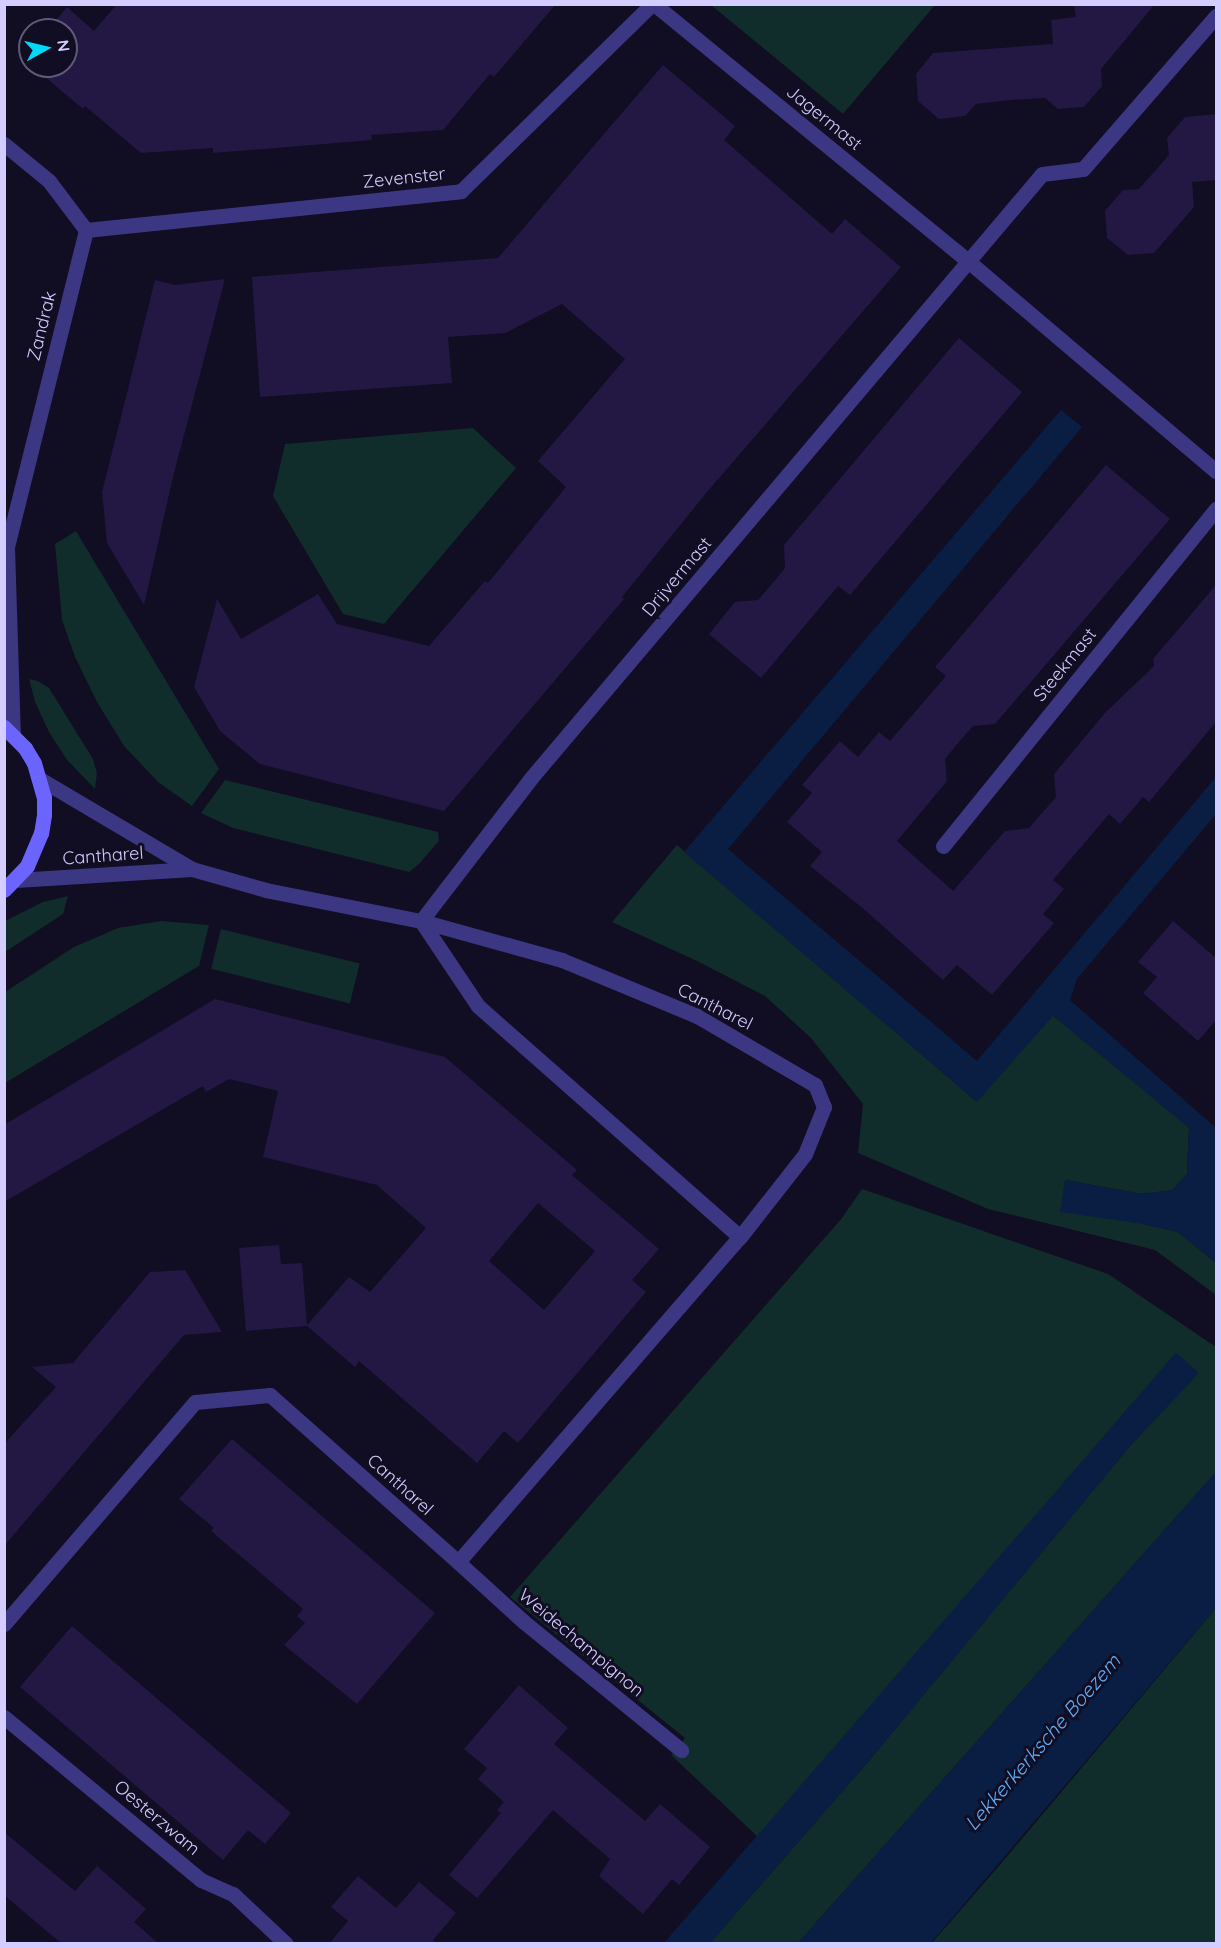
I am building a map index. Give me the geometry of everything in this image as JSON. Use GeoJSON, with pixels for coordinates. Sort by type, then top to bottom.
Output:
{"type":"FeatureCollection","features":[{"type":"Feature","properties":{"kind":"street","name":"Zevenster"},"geometry":{"type":"LineString","coordinates":[[86,230],[461,191],[653,4]]}},
{"type":"Feature","properties":{"kind":"street","name":"Jagermast"},"geometry":{"type":"LineString","coordinates":[[653,4],[968,261],[1216,471]]}},
{"type":"Feature","properties":{"kind":"street"},"geometry":{"type":"LineString","coordinates":[[968,261],[1042,174],[1083,169],[1216,16]]}},
{"type":"Feature","properties":{"kind":"street"},"geometry":{"type":"LineString","coordinates":[[4,144],[49,181],[86,230]]}},
{"type":"Feature","properties":{"kind":"street","name":"Zandrak"},"geometry":{"type":"LineString","coordinates":[[9,730],[6,549],[86,230]]}},
{"type":"Feature","properties":{"kind":"street","name":"Drijvermast"},"geometry":{"type":"LineString","coordinates":[[420,921],[539,769],[968,261]]}},
{"type":"Feature","properties":{"kind":"street","name":"Steekmast"},"geometry":{"type":"LineString","coordinates":[[943,846],[1216,509]]}},
{"type":"Feature","properties":{"kind":"street"},"geometry":{"type":"LineString","coordinates":[[9,730],[25,748],[40,779],[44,797],[41,833],[27,866],[10,885]]}},
{"type":"Feature","properties":{"kind":"street","name":"Cantharel"},"geometry":{"type":"LineString","coordinates":[[4,1624],[195,1402],[270,1395],[458,1562],[740,1237],[805,1154],[824,1107],[815,1084],[697,1016],[583,968],[562,960],[420,921],[266,890],[192,869],[40,779]]}},
{"type":"Feature","properties":{"kind":"street","name":"Cantharel"},"geometry":{"type":"LineString","coordinates":[[10,885],[192,869]]}},
{"type":"Feature","properties":{"kind":"street"},"geometry":{"type":"LineString","coordinates":[[420,921],[478,1006],[740,1237]]}},
{"type":"Feature","properties":{"kind":"street","name":"Weidechampignon"},"geometry":{"type":"LineString","coordinates":[[458,1562],[524,1622],[681,1750]]}},
{"type":"Feature","properties":{"kind":"street","name":"Oesterzwam"},"geometry":{"type":"LineString","coordinates":[[4,1717],[201,1880],[233,1894],[286,1944]]}},
{"type":"Feature","properties":{"kind":"green space"},"geometry":{"type":"Polygon","coordinates":[[[711,5],[935,5],[843,114],[711,5]]]}},
{"type":"Feature","properties":{"kind":"green space"},"geometry":{"type":"Polygon","coordinates":[[[473,428],[516,468],[384,624],[343,614],[273,496],[285,444],[473,428]]]}},
{"type":"Feature","properties":{"kind":"green space"},"geometry":{"type":"Polygon","coordinates":[[[76,531],[219,769],[192,806],[158,782],[124,746],[97,702],[75,657],[62,620],[55,544],[76,531]]]}},
{"type":"Feature","properties":{"kind":"green space"},"geometry":{"type":"Polygon","coordinates":[[[29,679],[38,681],[49,688],[93,759],[97,773],[95,789],[67,760],[49,732],[35,702],[29,679]]]}},
{"type":"Feature","properties":{"kind":"green space"},"geometry":{"type":"Polygon","coordinates":[[[225,780],[438,832],[439,841],[409,872],[233,828],[201,813],[225,780]]]}},
{"type":"Feature","properties":{"kind":"green space"},"geometry":{"type":"Polygon","coordinates":[[[677,845],[976,1101],[1053,1015],[1156,1098],[1189,1128],[1187,1174],[1173,1190],[1142,1194],[1065,1180],[1143,1224],[1178,1232],[1216,1263],[1216,1295],[1155,1250],[988,1209],[858,1153],[863,1104],[811,1038],[765,996],[697,961],[612,922],[677,845]]]}},
{"type":"Feature","properties":{"kind":"green space"},"geometry":{"type":"Polygon","coordinates":[[[68,896],[63,914],[5,952],[5,921],[43,902],[68,896]]]}},
{"type":"Feature","properties":{"kind":"green space"},"geometry":{"type":"Polygon","coordinates":[[[161,921],[209,925],[199,966],[5,1083],[5,992],[74,947],[118,928],[161,921]]]}},
{"type":"Feature","properties":{"kind":"green space"},"geometry":{"type":"Polygon","coordinates":[[[221,929],[360,964],[350,1003],[211,969],[221,929]]]}},
{"type":"Feature","properties":{"kind":"green space"},"geometry":{"type":"Polygon","coordinates":[[[862,1189],[1108,1274],[1216,1347],[1216,1472],[798,1943],[710,1943],[867,1763],[1130,1446],[1198,1373],[1176,1353],[758,1837],[671,1755],[685,1738],[510,1597],[842,1218],[862,1189]]]}},
{"type":"Feature","properties":{"kind":"green space"},"geometry":{"type":"Polygon","coordinates":[[[1216,1608],[1216,1943],[931,1944],[1004,1860],[1216,1608]]]}},
{"type":"Feature","properties":{"kind":"water"},"geometry":{"type":"Polygon","coordinates":[[[1061,410],[1082,427],[728,849],[977,1061],[1216,777],[1216,814],[1077,979],[1070,1000],[1216,1128],[1216,1263],[1178,1232],[1143,1224],[1060,1212],[1065,1180],[1142,1194],[1173,1190],[1187,1174],[1189,1128],[1053,1016],[977,1102],[684,852],[1061,410]]]}},
{"type":"Feature","properties":{"kind":"water"},"geometry":{"type":"Polygon","coordinates":[[[1176,1353],[1199,1373],[1130,1446],[867,1763],[710,1943],[664,1943],[1176,1353]]]}},
{"type":"Feature","properties":{"kind":"water","name":"Lekkerkerksche Boezem"},"geometry":{"type":"Polygon","coordinates":[[[1216,1472],[1216,1608],[931,1943],[798,1943],[1216,1472]]]}},
{"type":"Feature","properties":{"kind":"building"},"geometry":{"type":"Polygon","coordinates":[[[117,4],[556,4],[494,77],[490,74],[443,130],[371,135],[372,140],[213,153],[213,148],[141,153],[85,106],[83,109],[46,78],[78,78],[78,18],[58,18],[67,7],[94,31],[117,4]]]}},
{"type":"Feature","properties":{"kind":"building"},"geometry":{"type":"Polygon","coordinates":[[[1074,4],[1155,4],[1101,69],[1102,86],[1084,107],[1058,109],[1045,98],[1010,100],[976,104],[965,116],[939,119],[918,101],[916,74],[933,53],[1053,44],[1051,20],[1076,17],[1074,4]]]}},
{"type":"Feature","properties":{"kind":"building"},"geometry":{"type":"Polygon","coordinates":[[[663,65],[735,126],[724,140],[832,234],[845,219],[901,267],[707,492],[622,597],[624,599],[444,811],[260,764],[220,731],[194,687],[217,599],[241,639],[318,594],[337,624],[429,646],[485,581],[488,583],[566,487],[538,461],[625,359],[562,304],[505,333],[448,337],[452,383],[260,397],[252,277],[498,258],[663,65]]]}},
{"type":"Feature","properties":{"kind":"building"},"geometry":{"type":"Polygon","coordinates":[[[1216,114],[1216,180],[1192,182],[1194,207],[1154,253],[1128,255],[1107,238],[1105,211],[1123,190],[1139,189],[1169,155],[1167,138],[1185,117],[1216,114]]]}},
{"type":"Feature","properties":{"kind":"building"},"geometry":{"type":"Polygon","coordinates":[[[225,279],[173,477],[144,605],[107,543],[102,492],[155,280],[175,285],[225,279]]]}},
{"type":"Feature","properties":{"kind":"building"},"geometry":{"type":"Polygon","coordinates":[[[959,338],[1022,392],[850,595],[838,586],[761,678],[709,634],[735,602],[758,600],[772,584],[785,568],[784,545],[959,338]]]}},
{"type":"Feature","properties":{"kind":"building"},"geometry":{"type":"Polygon","coordinates":[[[1106,465],[1170,519],[995,724],[973,726],[958,743],[945,759],[947,781],[897,841],[953,891],[1005,831],[1029,828],[1056,797],[1054,774],[1105,713],[1154,666],[1153,659],[1216,585],[1216,722],[1149,802],[1143,797],[1120,824],[1109,814],[1053,880],[1064,889],[1043,914],[1054,923],[992,995],[957,965],[943,980],[865,910],[810,866],[822,852],[787,822],[812,793],[802,785],[840,741],[858,757],[879,732],[890,741],[946,676],[935,667],[1106,465]]]}},
{"type":"Feature","properties":{"kind":"building"},"geometry":{"type":"Polygon","coordinates":[[[1173,921],[1216,958],[1216,1020],[1198,1041],[1143,993],[1157,977],[1138,962],[1173,921]]]}},
{"type":"Feature","properties":{"kind":"building"},"geometry":{"type":"Polygon","coordinates":[[[215,999],[445,1057],[577,1170],[572,1175],[659,1249],[632,1280],[646,1292],[518,1443],[504,1431],[477,1463],[359,1361],[355,1367],[307,1326],[246,1331],[239,1248],[279,1245],[281,1264],[302,1263],[307,1325],[349,1277],[370,1292],[426,1228],[377,1185],[263,1157],[278,1091],[229,1079],[206,1092],[203,1086],[4,1202],[4,1125],[215,999]],[[538,1203],[489,1261],[544,1310],[595,1251],[538,1203]]]}},
{"type":"Feature","properties":{"kind":"building"},"geometry":{"type":"Polygon","coordinates":[[[185,1270],[222,1332],[184,1335],[4,1546],[4,1444],[56,1387],[32,1367],[73,1363],[150,1272],[185,1270]]]}},
{"type":"Feature","properties":{"kind":"building"},"geometry":{"type":"Polygon","coordinates":[[[232,1439],[435,1613],[357,1704],[284,1645],[305,1623],[297,1616],[303,1609],[211,1531],[214,1528],[179,1499],[232,1439]]]}},
{"type":"Feature","properties":{"kind":"building"},"geometry":{"type":"Polygon","coordinates":[[[72,1626],[291,1813],[265,1844],[248,1830],[223,1860],[20,1687],[72,1626]]]}},
{"type":"Feature","properties":{"kind":"building"},"geometry":{"type":"Polygon","coordinates":[[[519,1685],[568,1728],[554,1744],[645,1821],[660,1804],[710,1847],[679,1885],[672,1879],[643,1914],[599,1876],[610,1859],[553,1810],[477,1898],[449,1875],[501,1813],[497,1810],[504,1802],[478,1779],[487,1768],[464,1749],[519,1685]]]}},
{"type":"Feature","properties":{"kind":"building"},"geometry":{"type":"Polygon","coordinates":[[[4,1832],[75,1891],[97,1866],[146,1909],[134,1922],[159,1944],[62,1944],[4,1895],[4,1832]]]}},
{"type":"Feature","properties":{"kind":"building"},"geometry":{"type":"Polygon","coordinates":[[[358,1876],[396,1908],[419,1882],[456,1913],[433,1940],[437,1944],[329,1944],[348,1921],[331,1907],[358,1876]]]}}]}
